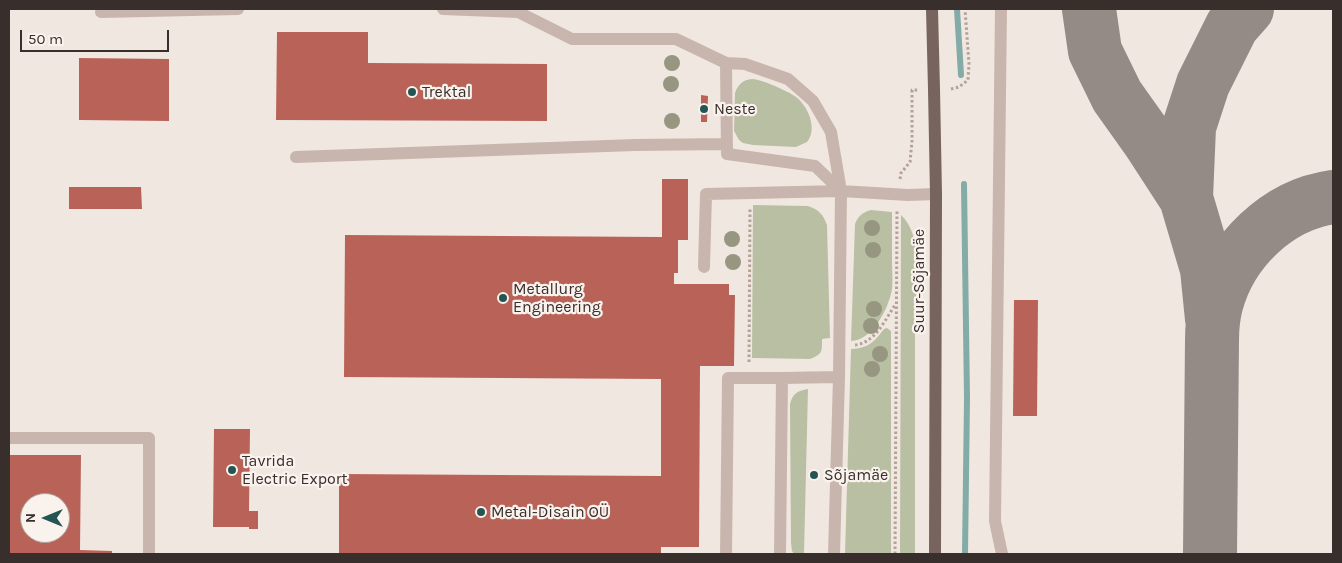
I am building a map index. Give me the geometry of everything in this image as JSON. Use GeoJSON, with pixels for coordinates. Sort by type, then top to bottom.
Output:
{"type":"FeatureCollection","features":[{"type":"Feature","properties":{"kind":"main road","name":"Suur-Sõjamäe"},"geometry":{"type":"LineString","coordinates":[[932,9],[936,194],[935,554]]}},
{"type":"Feature","properties":{"kind":"lane"},"geometry":{"type":"LineString","coordinates":[[100,12],[238,9]]}},
{"type":"Feature","properties":{"kind":"lane"},"geometry":{"type":"LineString","coordinates":[[443,9],[518,12],[572,39],[676,39],[726,63],[745,64],[788,79],[813,101],[831,132],[841,191],[839,377],[834,554]]}},
{"type":"Feature","properties":{"kind":"lane"},"geometry":{"type":"LineString","coordinates":[[1001,9],[994,520],[1002,554]]}},
{"type":"Feature","properties":{"kind":"lane"},"geometry":{"type":"LineString","coordinates":[[726,63],[727,154],[815,166],[841,191]]}},
{"type":"Feature","properties":{"kind":"lane"},"geometry":{"type":"LineString","coordinates":[[296,157],[635,145],[727,144]]}},
{"type":"Feature","properties":{"kind":"lane"},"geometry":{"type":"LineString","coordinates":[[704,266],[706,194],[841,191],[936,194]]}},
{"type":"Feature","properties":{"kind":"lane"},"geometry":{"type":"LineString","coordinates":[[726,554],[728,378],[839,377]]}},
{"type":"Feature","properties":{"kind":"lane"},"geometry":{"type":"LineString","coordinates":[[780,554],[782,378]]}},
{"type":"Feature","properties":{"kind":"lane"},"geometry":{"type":"LineString","coordinates":[[9,438],[149,438],[149,554]]}},
{"type":"Feature","properties":{"kind":"path"},"geometry":{"type":"LineString","coordinates":[[951,89],[960,88],[968,80],[966,9]]}},
{"type":"Feature","properties":{"kind":"path"},"geometry":{"type":"LineString","coordinates":[[895,554],[896,218],[901,173],[910,162],[912,90],[918,90]]}},
{"type":"Feature","properties":{"kind":"path"},"geometry":{"type":"LineString","coordinates":[[749,378],[750,193]]}},
{"type":"Feature","properties":{"kind":"path"},"geometry":{"type":"LineString","coordinates":[[839,344],[858,345],[868,341],[896,304]]}},
{"type":"Feature","properties":{"kind":"green space"},"geometry":{"type":"Polygon","coordinates":[[[752,79],[781,89],[800,101],[808,112],[812,124],[812,131],[807,142],[796,147],[753,145],[739,140],[734,131],[735,93],[741,83],[752,79]]]}},
{"type":"Feature","properties":{"kind":"green space"},"geometry":{"type":"Polygon","coordinates":[[[753,205],[808,206],[820,213],[827,225],[830,338],[822,339],[821,352],[810,359],[752,358],[753,205]]]}},
{"type":"Feature","properties":{"kind":"green space"},"geometry":{"type":"Polygon","coordinates":[[[871,210],[892,212],[892,289],[883,314],[872,330],[859,340],[851,341],[855,224],[861,215],[871,210]]]}},
{"type":"Feature","properties":{"kind":"green space"},"geometry":{"type":"Polygon","coordinates":[[[901,215],[913,234],[917,259],[915,308],[915,554],[900,554],[901,215]]]}},
{"type":"Feature","properties":{"kind":"green space"},"geometry":{"type":"Polygon","coordinates":[[[887,328],[891,331],[891,554],[845,554],[851,349],[871,343],[887,328]]]}},
{"type":"Feature","properties":{"kind":"green space"},"geometry":{"type":"Polygon","coordinates":[[[808,389],[804,554],[794,554],[791,543],[790,404],[796,393],[808,389]]]}},
{"type":"Feature","properties":{"kind":"building","name":"Trektal"},"geometry":{"type":"Polygon","coordinates":[[[277,32],[368,32],[368,63],[547,64],[547,121],[276,120],[277,32]]]}},
{"type":"Feature","properties":{"kind":"building"},"geometry":{"type":"Polygon","coordinates":[[[79,58],[169,59],[169,121],[79,120],[79,58]]]}},
{"type":"Feature","properties":{"kind":"building","name":"Neste"},"geometry":{"type":"Polygon","coordinates":[[[701,95],[708,96],[707,122],[701,122],[701,95]]]}},
{"type":"Feature","properties":{"kind":"building"},"geometry":{"type":"Polygon","coordinates":[[[662,179],[688,179],[688,240],[678,240],[678,273],[674,273],[674,284],[729,284],[729,295],[735,295],[734,366],[700,366],[699,547],[661,547],[661,554],[339,554],[339,474],[661,476],[661,379],[344,377],[345,235],[662,237],[662,179]]]}},
{"type":"Feature","properties":{"kind":"building"},"geometry":{"type":"Polygon","coordinates":[[[69,187],[141,187],[142,209],[69,209],[69,187]]]}},
{"type":"Feature","properties":{"kind":"building"},"geometry":{"type":"Polygon","coordinates":[[[1014,300],[1038,300],[1037,416],[1013,416],[1014,300]]]}},
{"type":"Feature","properties":{"kind":"building","name":"Tavrida Electric Export"},"geometry":{"type":"Polygon","coordinates":[[[214,429],[250,429],[249,511],[258,511],[258,529],[249,529],[249,527],[213,527],[214,429]]]}},
{"type":"Feature","properties":{"kind":"building"},"geometry":{"type":"Polygon","coordinates":[[[9,455],[81,455],[80,550],[112,551],[112,554],[9,554],[9,455]]]}},
{"type":"Feature","properties":{"kind":"waterway"},"geometry":{"type":"LineString","coordinates":[[957,9],[961,75]]}},
{"type":"Feature","properties":{"kind":"waterway"},"geometry":{"type":"LineString","coordinates":[[964,184],[967,398],[965,554]]}},
{"type":"Feature","properties":{"kind":"taxiway"},"geometry":{"type":"LineString","coordinates":[[1089,9],[1095,51],[1117,96],[1186,198]]}},
{"type":"Feature","properties":{"kind":"taxiway"},"geometry":{"type":"LineString","coordinates":[[1212,319],[1207,269],[1186,198],[1189,127],[1203,84],[1232,26],[1247,9]]}},
{"type":"Feature","properties":{"kind":"taxiway"},"geometry":{"type":"LineString","coordinates":[[1210,554],[1212,331],[1216,305],[1232,266],[1244,249],[1259,234],[1275,220],[1293,210],[1312,202],[1333,197]]}},
{"type":"Feature","properties":{"kind":"place","name":"Trektal"},"geometry":{"type":"Point","coordinates":[412,92]}},
{"type":"Feature","properties":{"kind":"place","name":"Neste"},"geometry":{"type":"Point","coordinates":[704,109]}},
{"type":"Feature","properties":{"kind":"place","name":"Metallurg Engineering"},"geometry":{"type":"Point","coordinates":[503,298]}},
{"type":"Feature","properties":{"kind":"place","name":"Tavrida Electric Export"},"geometry":{"type":"Point","coordinates":[232,470]}},
{"type":"Feature","properties":{"kind":"place","name":"Sõjamäe"},"geometry":{"type":"Point","coordinates":[814,475]}},
{"type":"Feature","properties":{"kind":"place","name":"Metal-Disain OÜ"},"geometry":{"type":"Point","coordinates":[481,512]}}]}
